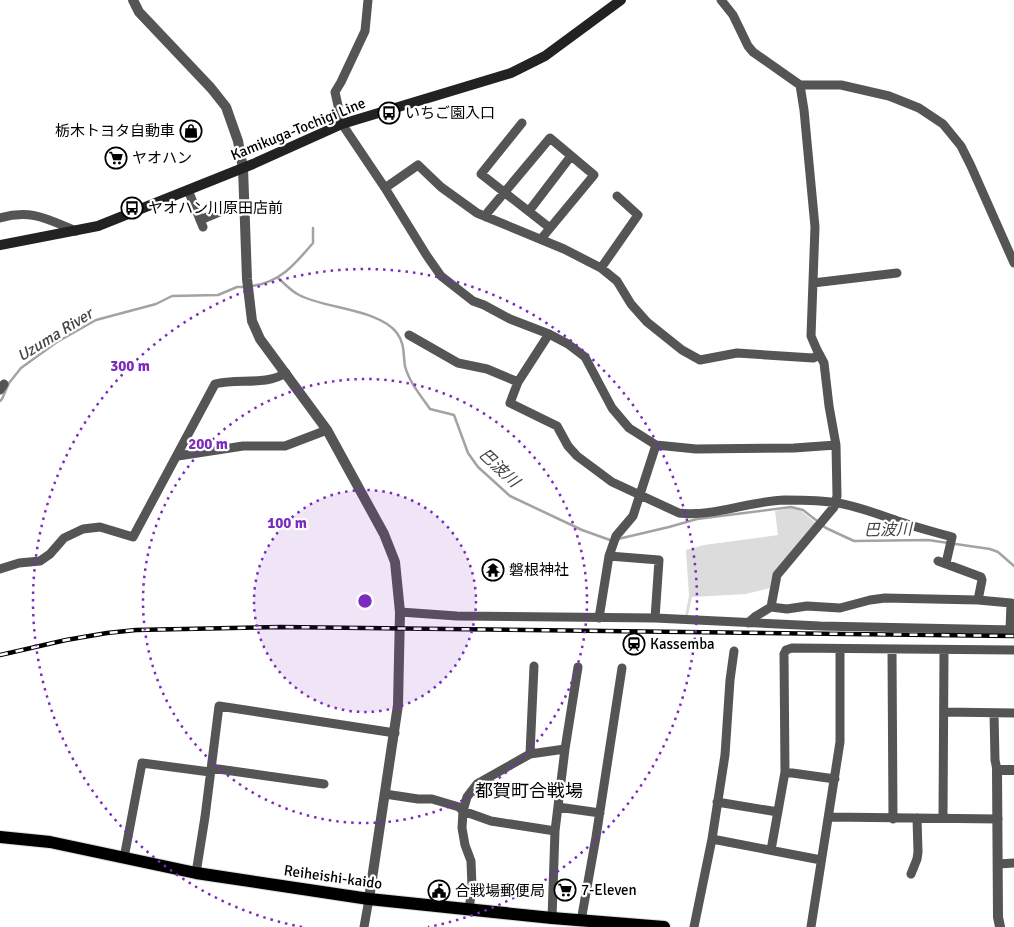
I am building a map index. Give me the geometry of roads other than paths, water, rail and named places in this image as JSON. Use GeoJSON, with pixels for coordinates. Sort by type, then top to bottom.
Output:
{"type":"FeatureCollection","features":[{"type":"Feature","properties":{"kind":"main road","name":"Kamikuga-Tochigi Line"},"geometry":{"type":"LineString","coordinates":[[0,245],[76,231],[121,218],[243,168],[342,124],[489,81],[528,65],[558,48],[620,0]]}},
{"type":"Feature","properties":{"kind":"main road","name":"Reiheishi-kaido"},"geometry":{"type":"LineString","coordinates":[[0,837],[50,842],[196,873],[369,899],[552,918],[581,924],[664,927]]}},
{"type":"Feature","properties":{"kind":"street"},"geometry":{"type":"LineString","coordinates":[[133,0],[140,12],[223,103],[235,130],[243,168],[248,282],[252,321],[260,339],[327,430],[389,544],[397,571],[400,612],[399,684],[395,733],[364,927]]}},
{"type":"Feature","properties":{"kind":"street"},"geometry":{"type":"LineString","coordinates":[[368,0],[365,31],[335,92],[342,124],[441,276],[473,301],[484,304],[510,319],[550,334],[568,344],[585,357],[612,408],[629,428],[656,445],[696,449],[794,448],[836,445]]}},
{"type":"Feature","properties":{"kind":"street"},"geometry":{"type":"LineString","coordinates":[[722,0],[733,15],[748,46],[753,52],[800,85],[840,85],[889,96],[919,108],[943,124],[961,146],[972,166],[1014,263]]}},
{"type":"Feature","properties":{"kind":"street"},"geometry":{"type":"LineString","coordinates":[[771,608],[776,574],[836,502],[836,445],[824,363],[811,336],[815,227],[800,85]]}},
{"type":"Feature","properties":{"kind":"street"},"geometry":{"type":"LineString","coordinates":[[522,123],[481,174],[550,228]]}},
{"type":"Feature","properties":{"kind":"street"},"geometry":{"type":"LineString","coordinates":[[486,217],[488,212],[550,138],[594,175],[541,240]]}},
{"type":"Feature","properties":{"kind":"street"},"geometry":{"type":"LineString","coordinates":[[529,211],[571,156]]}},
{"type":"Feature","properties":{"kind":"street"},"geometry":{"type":"LineString","coordinates":[[385,188],[418,165],[461,202],[477,213],[601,268],[617,281],[631,304],[647,322],[674,345],[700,360],[737,353],[813,358],[820,355]]}},
{"type":"Feature","properties":{"kind":"street"},"geometry":{"type":"LineString","coordinates":[[188,190],[202,223],[239,204],[244,204]]}},
{"type":"Feature","properties":{"kind":"street"},"geometry":{"type":"LineString","coordinates":[[601,268],[638,215],[617,196]]}},
{"type":"Feature","properties":{"kind":"street"},"geometry":{"type":"LineString","coordinates":[[0,218],[25,213],[36,215],[76,231]]}},
{"type":"Feature","properties":{"kind":"street"},"geometry":{"type":"LineString","coordinates":[[813,283],[897,273]]}},
{"type":"Feature","properties":{"kind":"street"},"geometry":{"type":"LineString","coordinates":[[550,334],[518,382],[510,402],[555,424],[577,456],[612,482],[679,513],[691,515],[782,500],[836,502],[952,537],[942,562],[981,577],[978,600]]}},
{"type":"Feature","properties":{"kind":"street"},"geometry":{"type":"LineString","coordinates":[[409,335],[458,363],[487,369],[518,382]]}},
{"type":"Feature","properties":{"kind":"street"},"geometry":{"type":"LineString","coordinates":[[0,569],[19,563],[40,561],[50,554],[64,538],[83,529],[100,527],[133,537],[215,384],[262,381],[286,373]]}},
{"type":"Feature","properties":{"kind":"street"},"geometry":{"type":"LineString","coordinates":[[178,456],[244,446],[285,446],[295,444],[327,430]]}},
{"type":"Feature","properties":{"kind":"street"},"geometry":{"type":"LineString","coordinates":[[599,618],[609,556],[616,536],[633,516],[656,445]]}},
{"type":"Feature","properties":{"kind":"street"},"geometry":{"type":"LineString","coordinates":[[609,556],[659,560],[655,618]]}},
{"type":"Feature","properties":{"kind":"street"},"geometry":{"type":"LineString","coordinates":[[400,612],[457,616],[655,618],[748,623],[1012,630],[1013,600],[885,598],[840,608],[807,606],[787,609],[771,608],[748,623]]}},
{"type":"Feature","properties":{"kind":"street"},"geometry":{"type":"LineString","coordinates":[[771,850],[785,772],[784,651],[792,648],[944,651],[1014,650]]}},
{"type":"Feature","properties":{"kind":"street"},"geometry":{"type":"LineString","coordinates":[[810,927],[840,742],[840,649]]}},
{"type":"Feature","properties":{"kind":"street"},"geometry":{"type":"LineString","coordinates":[[892,650],[893,818]]}},
{"type":"Feature","properties":{"kind":"street"},"geometry":{"type":"LineString","coordinates":[[694,927],[712,839],[725,755],[734,651]]}},
{"type":"Feature","properties":{"kind":"street"},"geometry":{"type":"LineString","coordinates":[[943,818],[944,651]]}},
{"type":"Feature","properties":{"kind":"street"},"geometry":{"type":"LineString","coordinates":[[530,754],[534,666]]}},
{"type":"Feature","properties":{"kind":"street"},"geometry":{"type":"LineString","coordinates":[[552,918],[555,831],[578,667]]}},
{"type":"Feature","properties":{"kind":"street"},"geometry":{"type":"LineString","coordinates":[[581,924],[622,668]]}},
{"type":"Feature","properties":{"kind":"street"},"geometry":{"type":"LineString","coordinates":[[196,873],[219,706],[395,733]]}},
{"type":"Feature","properties":{"kind":"street"},"geometry":{"type":"LineString","coordinates":[[944,712],[1014,713]]}},
{"type":"Feature","properties":{"kind":"street"},"geometry":{"type":"LineString","coordinates":[[994,713],[998,819],[998,917],[1000,927]]}},
{"type":"Feature","properties":{"kind":"street"},"geometry":{"type":"LineString","coordinates":[[469,910],[472,887],[471,860],[465,845],[462,828],[467,797],[477,784],[530,754],[565,749]]}},
{"type":"Feature","properties":{"kind":"street"},"geometry":{"type":"LineString","coordinates":[[124,858],[142,763],[324,784]]}},
{"type":"Feature","properties":{"kind":"street"},"geometry":{"type":"LineString","coordinates":[[997,770],[1014,770]]}},
{"type":"Feature","properties":{"kind":"street"},"geometry":{"type":"LineString","coordinates":[[785,772],[835,779]]}},
{"type":"Feature","properties":{"kind":"street"},"geometry":{"type":"LineString","coordinates":[[385,794],[432,799],[460,807],[464,811],[491,822],[555,831]]}},
{"type":"Feature","properties":{"kind":"street"},"geometry":{"type":"LineString","coordinates":[[717,802],[778,812]]}},
{"type":"Feature","properties":{"kind":"street"},"geometry":{"type":"LineString","coordinates":[[558,807],[600,814]]}},
{"type":"Feature","properties":{"kind":"street"},"geometry":{"type":"LineString","coordinates":[[829,817],[998,819]]}},
{"type":"Feature","properties":{"kind":"street"},"geometry":{"type":"LineString","coordinates":[[911,874],[917,859],[917,818]]}},
{"type":"Feature","properties":{"kind":"street"},"geometry":{"type":"LineString","coordinates":[[712,839],[821,860]]}},
{"type":"Feature","properties":{"kind":"street"},"geometry":{"type":"LineString","coordinates":[[998,864],[1014,864]]}},
{"type":"Feature","properties":{"kind":"waterway","name":"Uzuma River"},"geometry":{"type":"LineString","coordinates":[[251,286],[279,277],[293,265],[313,243],[313,228]]}},
{"type":"Feature","properties":{"kind":"waterway","name":"巴波川"},"geometry":{"type":"LineString","coordinates":[[278,278],[299,295],[310,300],[365,314],[389,325],[397,333],[401,341],[409,378],[430,409],[454,415],[468,453],[478,467],[510,496],[582,530],[610,540]]}},
{"type":"Feature","properties":{"kind":"waterway","name":"Uzuma River"},"geometry":{"type":"LineString","coordinates":[[0,401],[9,383],[21,368],[57,342],[96,320],[156,304],[172,296],[218,295],[237,287],[245,287]]}},
{"type":"Feature","properties":{"kind":"waterway","name":"巴波川"},"geometry":{"type":"LineString","coordinates":[[618,539],[697,519],[791,507],[803,510],[826,528],[854,541],[928,540],[990,549],[998,552],[1014,566]]}},
{"type":"Feature","properties":{"kind":"railway"},"geometry":{"type":"LineString","coordinates":[[0,655],[66,640],[136,630],[281,627],[1014,636]]}},
{"type":"Feature","properties":{"kind":"place","name":"いちご園入口"},"geometry":{"type":"Point","coordinates":[389,113]}},
{"type":"Feature","properties":{"kind":"place","name":"栃木トヨタ自動車"},"geometry":{"type":"Point","coordinates":[191,131]}},
{"type":"Feature","properties":{"kind":"place","name":"ヤオハン"},"geometry":{"type":"Point","coordinates":[116,158]}},
{"type":"Feature","properties":{"kind":"place","name":"ヤオハン川原田店前"},"geometry":{"type":"Point","coordinates":[132,208]}},
{"type":"Feature","properties":{"kind":"place","name":"磐根神社"},"geometry":{"type":"Point","coordinates":[493,570]}},
{"type":"Feature","properties":{"kind":"place","name":"Kassemba"},"geometry":{"type":"Point","coordinates":[634,644]}},
{"type":"Feature","properties":{"kind":"place","name":"7-Eleven"},"geometry":{"type":"Point","coordinates":[565,890]}},
{"type":"Feature","properties":{"kind":"place","name":"合戦場郵便局"},"geometry":{"type":"Point","coordinates":[439,891]}},
{"type":"Feature","properties":{"kind":"district","name":"都賀町合戦場"},"geometry":{"type":"Point","coordinates":[529,791]}}]}
